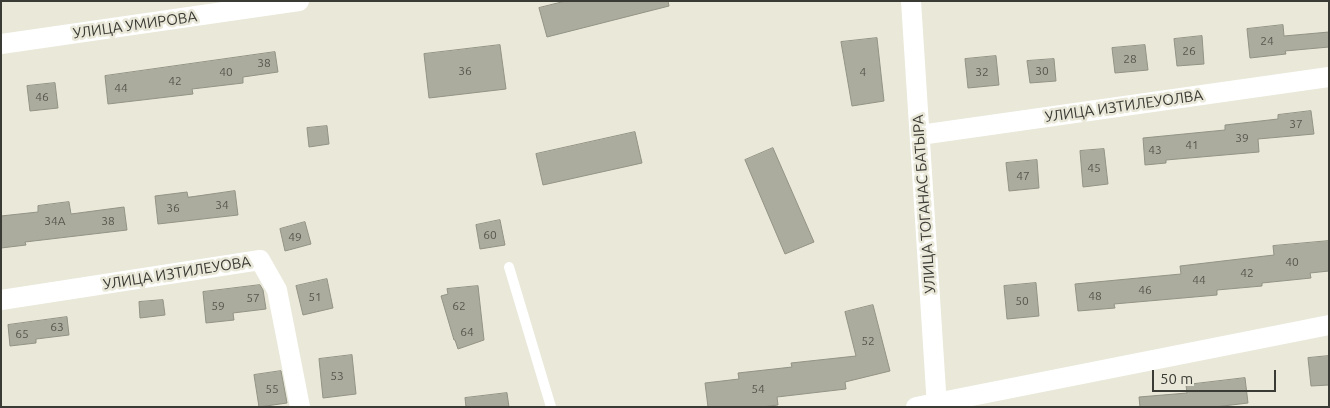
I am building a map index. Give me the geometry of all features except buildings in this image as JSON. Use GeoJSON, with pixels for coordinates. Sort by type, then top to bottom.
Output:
{"type":"FeatureCollection","features":[{"type":"Feature","properties":{"kind":"street","name":"УЛИЦА УМИРОВА"},"geometry":{"type":"LineString","coordinates":[[1,44],[298,1]]}},
{"type":"Feature","properties":{"kind":"street","name":"УЛИЦА ТОГАНАС БАТЫРА"},"geometry":{"type":"LineString","coordinates":[[911,1],[936,405]]}},
{"type":"Feature","properties":{"kind":"street","name":"УЛИЦА ИЗТИЛЕУОЛВА"},"geometry":{"type":"LineString","coordinates":[[920,134],[1329,77]]}},
{"type":"Feature","properties":{"kind":"street","name":"УЛИЦА ИЗТИЛЕУОВА"},"geometry":{"type":"LineString","coordinates":[[1,300],[260,260],[277,290],[300,407]]}},
{"type":"Feature","properties":{"kind":"street"},"geometry":{"type":"LineString","coordinates":[[916,407],[936,405],[1329,325]]}},
{"type":"Feature","properties":{"kind":"lane"},"geometry":{"type":"LineString","coordinates":[[509,267],[551,407]]}}]}
